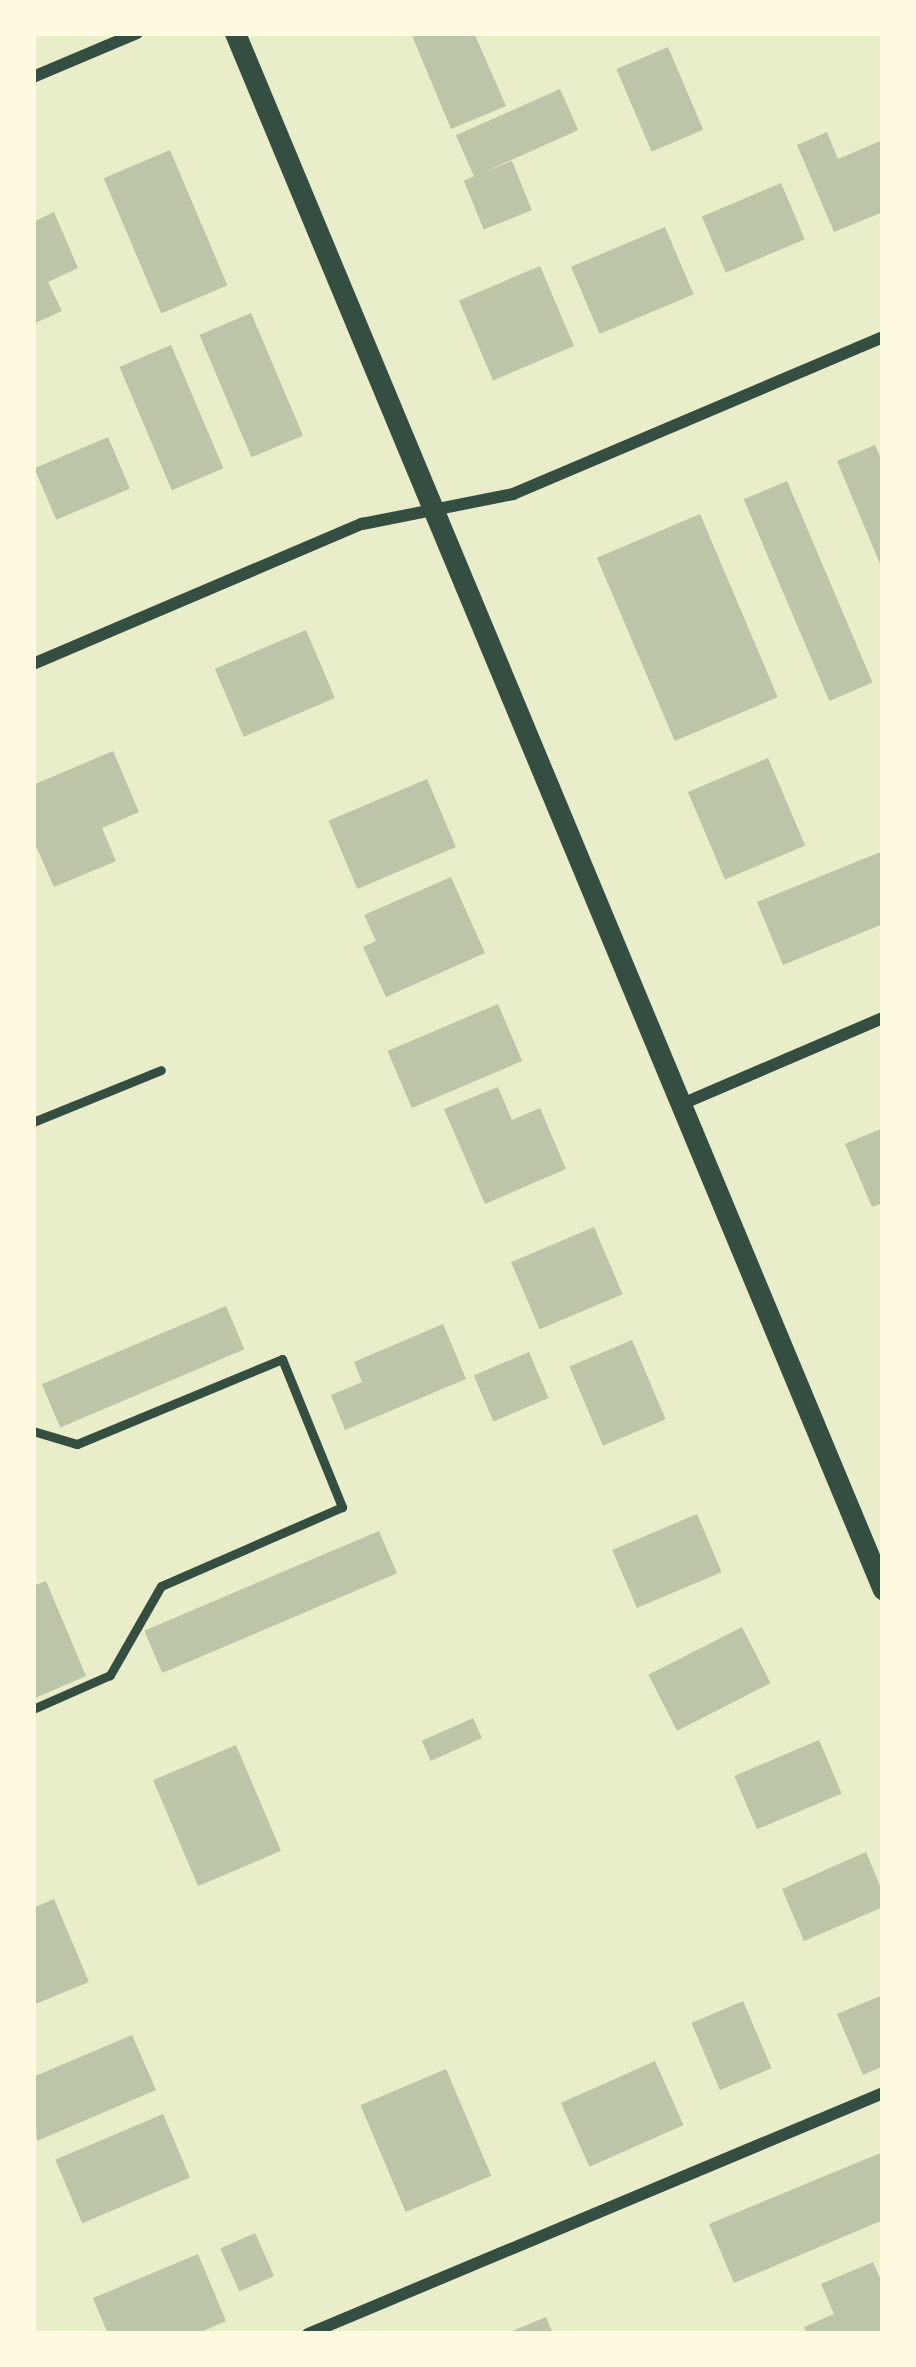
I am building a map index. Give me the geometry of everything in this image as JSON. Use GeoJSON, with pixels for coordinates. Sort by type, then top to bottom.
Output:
{"type":"FeatureCollection","features":[{"type":"Feature","properties":{"kind":"street"},"geometry":{"type":"LineString","coordinates":[[33,77],[137,33]]}},
{"type":"Feature","properties":{"kind":"street"},"geometry":{"type":"LineString","coordinates":[[235,33],[883,1590]]}},
{"type":"Feature","properties":{"kind":"street"},"geometry":{"type":"LineString","coordinates":[[33,664],[362,524],[513,494],[883,337]]}},
{"type":"Feature","properties":{"kind":"street"},"geometry":{"type":"LineString","coordinates":[[682,1104],[883,1018]]}},
{"type":"Feature","properties":{"kind":"street"},"geometry":{"type":"LineString","coordinates":[[308,2334],[883,2093]]}},
{"type":"Feature","properties":{"kind":"lane"},"geometry":{"type":"LineString","coordinates":[[33,1122],[161,1070]]}},
{"type":"Feature","properties":{"kind":"lane"},"geometry":{"type":"LineString","coordinates":[[33,1431],[77,1444],[283,1359],[342,1507],[160,1586],[110,1675],[33,1709]]}},
{"type":"Feature","properties":{"kind":"building"},"geometry":{"type":"Polygon","coordinates":[[[411,33],[474,33],[506,106],[451,129],[411,33]]]}},
{"type":"Feature","properties":{"kind":"building"},"geometry":{"type":"Polygon","coordinates":[[[668,47],[703,130],[652,152],[616,69],[668,47]]]}},
{"type":"Feature","properties":{"kind":"building"},"geometry":{"type":"Polygon","coordinates":[[[560,89],[578,130],[474,176],[456,135],[560,89]]]}},
{"type":"Feature","properties":{"kind":"building"},"geometry":{"type":"Polygon","coordinates":[[[827,132],[838,159],[883,140],[883,212],[834,232],[797,145],[827,132]]]}},
{"type":"Feature","properties":{"kind":"building"},"geometry":{"type":"Polygon","coordinates":[[[170,150],[227,285],[161,313],[104,178],[170,150]]]}},
{"type":"Feature","properties":{"kind":"building"},"geometry":{"type":"Polygon","coordinates":[[[512,161],[532,210],[484,230],[464,180],[512,161]]]}},
{"type":"Feature","properties":{"kind":"building"},"geometry":{"type":"Polygon","coordinates":[[[781,183],[805,239],[726,273],[702,217],[781,183]]]}},
{"type":"Feature","properties":{"kind":"building"},"geometry":{"type":"Polygon","coordinates":[[[54,212],[78,268],[48,282],[62,311],[33,324],[33,222],[54,212]]]}},
{"type":"Feature","properties":{"kind":"building"},"geometry":{"type":"Polygon","coordinates":[[[665,227],[694,294],[600,334],[571,267],[665,227]]]}},
{"type":"Feature","properties":{"kind":"building"},"geometry":{"type":"Polygon","coordinates":[[[540,266],[574,346],[493,380],[459,300],[540,266]]]}},
{"type":"Feature","properties":{"kind":"building"},"geometry":{"type":"Polygon","coordinates":[[[251,313],[303,435],[251,457],[199,335],[251,313]]]}},
{"type":"Feature","properties":{"kind":"building"},"geometry":{"type":"Polygon","coordinates":[[[171,345],[223,468],[172,490],[119,367],[171,345]]]}},
{"type":"Feature","properties":{"kind":"building"},"geometry":{"type":"Polygon","coordinates":[[[108,437],[130,489],[56,520],[34,468],[108,437]]]}},
{"type":"Feature","properties":{"kind":"building"},"geometry":{"type":"Polygon","coordinates":[[[875,445],[883,464],[883,571],[837,461],[875,445]]]}},
{"type":"Feature","properties":{"kind":"building"},"geometry":{"type":"Polygon","coordinates":[[[787,481],[873,683],[829,701],[744,499],[787,481]]]}},
{"type":"Feature","properties":{"kind":"building"},"geometry":{"type":"Polygon","coordinates":[[[700,514],[778,697],[675,741],[597,558],[700,514]]]}},
{"type":"Feature","properties":{"kind":"building"},"geometry":{"type":"Polygon","coordinates":[[[306,630],[335,698],[244,737],[215,669],[306,630]]]}},
{"type":"Feature","properties":{"kind":"building"},"geometry":{"type":"Polygon","coordinates":[[[113,751],[139,812],[102,828],[116,861],[54,887],[33,839],[33,785],[113,751]]]}},
{"type":"Feature","properties":{"kind":"building"},"geometry":{"type":"Polygon","coordinates":[[[768,758],[805,845],[725,879],[688,792],[768,758]]]}},
{"type":"Feature","properties":{"kind":"building"},"geometry":{"type":"Polygon","coordinates":[[[427,779],[456,847],[357,889],[329,821],[427,779]]]}},
{"type":"Feature","properties":{"kind":"building"},"geometry":{"type":"Polygon","coordinates":[[[883,851],[883,924],[783,965],[757,902],[883,851]]]}},
{"type":"Feature","properties":{"kind":"building"},"geometry":{"type":"Polygon","coordinates":[[[451,877],[485,953],[386,997],[363,947],[376,941],[364,915],[451,877]]]}},
{"type":"Feature","properties":{"kind":"building"},"geometry":{"type":"Polygon","coordinates":[[[498,1004],[522,1061],[412,1108],[388,1051],[498,1004]]]}},
{"type":"Feature","properties":{"kind":"building"},"geometry":{"type":"Polygon","coordinates":[[[498,1087],[512,1120],[540,1108],[566,1169],[485,1204],[444,1109],[498,1087]]]}},
{"type":"Feature","properties":{"kind":"building"},"geometry":{"type":"Polygon","coordinates":[[[883,1128],[883,1203],[872,1207],[845,1144],[883,1128]]]}},
{"type":"Feature","properties":{"kind":"building"},"geometry":{"type":"Polygon","coordinates":[[[594,1227],[623,1294],[540,1329],[511,1262],[594,1227]]]}},
{"type":"Feature","properties":{"kind":"building"},"geometry":{"type":"Polygon","coordinates":[[[226,1306],[244,1349],[60,1427],[42,1384],[226,1306]]]}},
{"type":"Feature","properties":{"kind":"building"},"geometry":{"type":"Polygon","coordinates":[[[443,1324],[466,1379],[345,1430],[331,1395],[362,1382],[354,1362],[443,1324]]]}},
{"type":"Feature","properties":{"kind":"building"},"geometry":{"type":"Polygon","coordinates":[[[632,1340],[666,1419],[603,1446],[569,1367],[632,1340]]]}},
{"type":"Feature","properties":{"kind":"building"},"geometry":{"type":"Polygon","coordinates":[[[529,1352],[549,1398],[493,1421],[474,1375],[529,1352]]]}},
{"type":"Feature","properties":{"kind":"building"},"geometry":{"type":"Polygon","coordinates":[[[697,1514],[722,1572],[637,1608],[612,1550],[697,1514]]]}},
{"type":"Feature","properties":{"kind":"building"},"geometry":{"type":"Polygon","coordinates":[[[379,1531],[397,1573],[162,1673],[144,1631],[379,1531]]]}},
{"type":"Feature","properties":{"kind":"building"},"geometry":{"type":"Polygon","coordinates":[[[46,1581],[86,1676],[33,1699],[33,1586],[46,1581]]]}},
{"type":"Feature","properties":{"kind":"building"},"geometry":{"type":"Polygon","coordinates":[[[742,1627],[771,1683],[677,1731],[648,1675],[742,1627]]]}},
{"type":"Feature","properties":{"kind":"building"},"geometry":{"type":"Polygon","coordinates":[[[473,1718],[482,1738],[431,1761],[422,1741],[473,1718]]]}},
{"type":"Feature","properties":{"kind":"building"},"geometry":{"type":"Polygon","coordinates":[[[819,1740],[842,1793],[757,1829],[734,1776],[819,1740]]]}},
{"type":"Feature","properties":{"kind":"building"},"geometry":{"type":"Polygon","coordinates":[[[236,1745],[281,1851],[198,1886],[153,1780],[236,1745]]]}},
{"type":"Feature","properties":{"kind":"building"},"geometry":{"type":"Polygon","coordinates":[[[866,1852],[883,1893],[883,1907],[804,1941],[782,1889],[866,1852]]]}},
{"type":"Feature","properties":{"kind":"building"},"geometry":{"type":"Polygon","coordinates":[[[54,1899],[89,1982],[33,2005],[33,1908],[54,1899]]]}},
{"type":"Feature","properties":{"kind":"building"},"geometry":{"type":"Polygon","coordinates":[[[883,1995],[883,2066],[863,2075],[837,2014],[883,1995]]]}},
{"type":"Feature","properties":{"kind":"building"},"geometry":{"type":"Polygon","coordinates":[[[743,2001],[772,2068],[720,2090],[691,2023],[743,2001]]]}},
{"type":"Feature","properties":{"kind":"building"},"geometry":{"type":"Polygon","coordinates":[[[132,2035],[156,2090],[37,2141],[33,2077],[132,2035]]]}},
{"type":"Feature","properties":{"kind":"building"},"geometry":{"type":"Polygon","coordinates":[[[655,2061],[683,2125],[589,2167],[561,2103],[655,2061]]]}},
{"type":"Feature","properties":{"kind":"building"},"geometry":{"type":"Polygon","coordinates":[[[446,2069],[491,2176],[406,2212],[360,2105],[446,2069]]]}},
{"type":"Feature","properties":{"kind":"building"},"geometry":{"type":"Polygon","coordinates":[[[163,2114],[190,2178],[82,2223],[55,2160],[163,2114]]]}},
{"type":"Feature","properties":{"kind":"building"},"geometry":{"type":"Polygon","coordinates":[[[883,2152],[883,2220],[734,2283],[709,2224],[883,2152]]]}},
{"type":"Feature","properties":{"kind":"building"},"geometry":{"type":"Polygon","coordinates":[[[255,2233],[274,2276],[239,2291],[220,2248],[255,2233]]]}},
{"type":"Feature","properties":{"kind":"building"},"geometry":{"type":"Polygon","coordinates":[[[198,2254],[226,2321],[196,2334],[108,2334],[93,2298],[198,2254]]]}},
{"type":"Feature","properties":{"kind":"building"},"geometry":{"type":"Polygon","coordinates":[[[873,2262],[883,2285],[883,2332],[807,2334],[804,2327],[834,2314],[821,2284],[873,2262]]]}},
{"type":"Feature","properties":{"kind":"building"},"geometry":{"type":"Polygon","coordinates":[[[546,2317],[553,2334],[505,2334],[546,2317]]]}}]}
